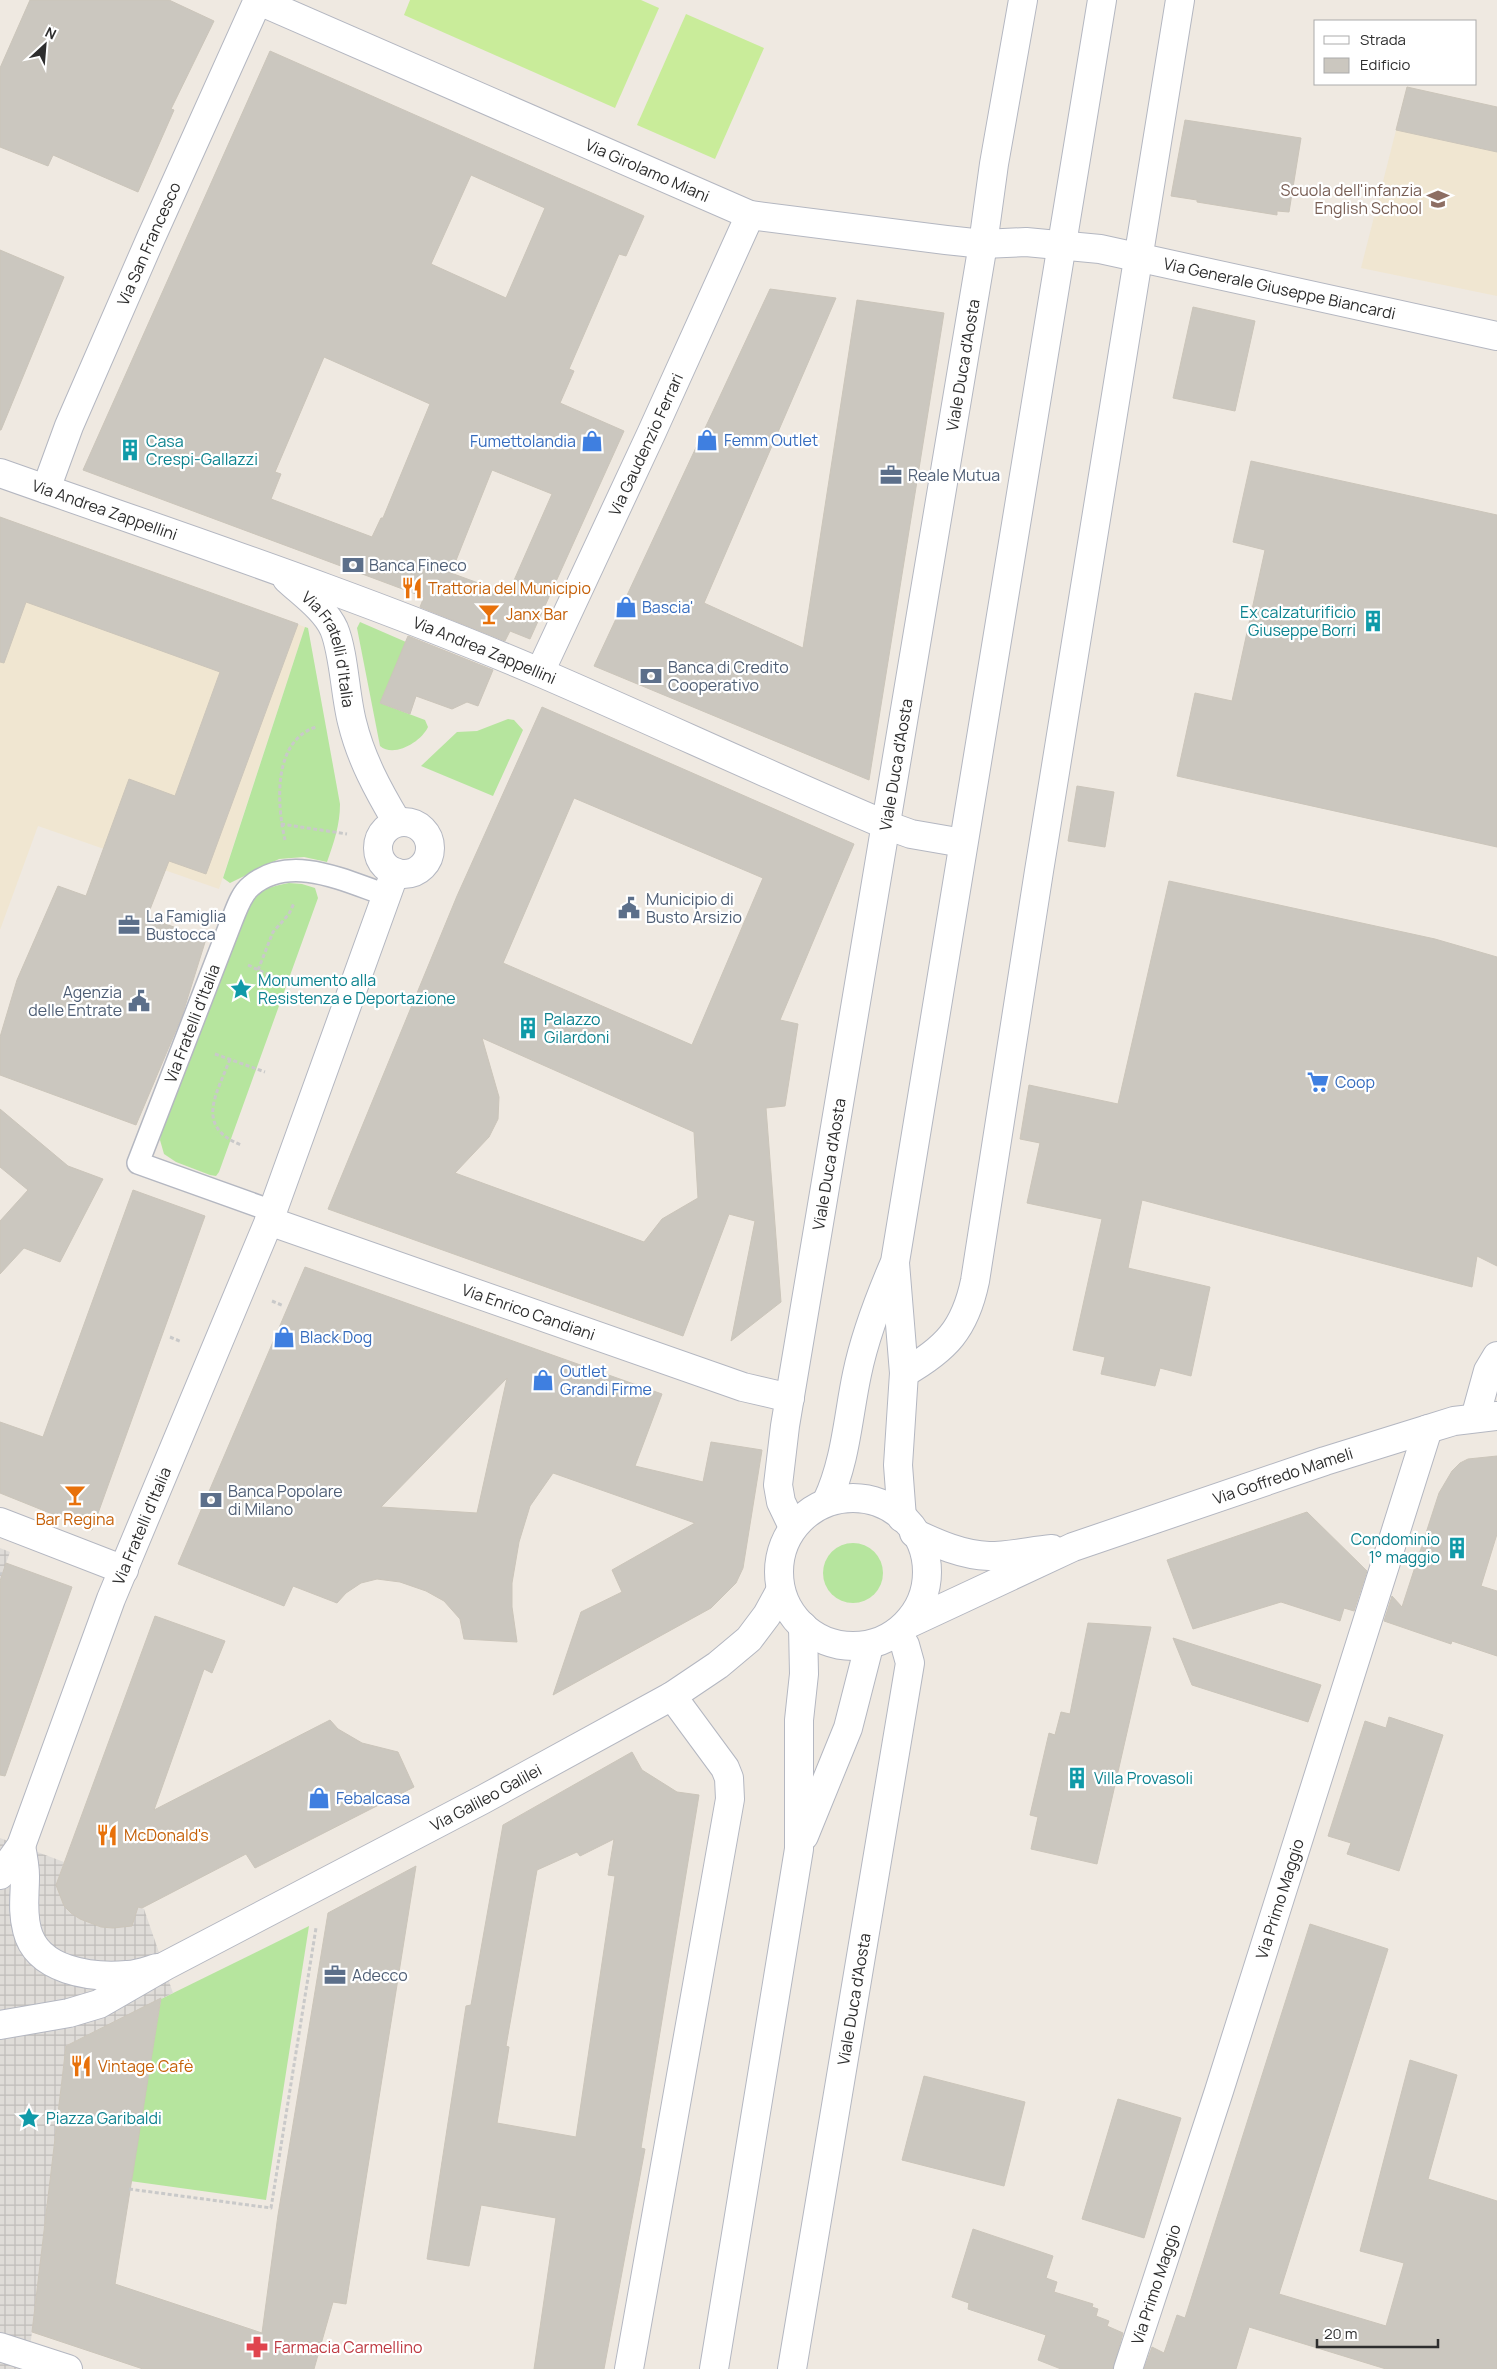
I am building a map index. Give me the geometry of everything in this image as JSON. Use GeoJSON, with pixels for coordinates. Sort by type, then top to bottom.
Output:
{"type":"FeatureCollection","features":[{"type":"Feature","properties":{"kind":"street","name":"Via Girolamo Miani"},"geometry":{"type":"LineString","coordinates":[[257,0],[750,215],[983,244],[1026,242],[1061,244]]}},
{"type":"Feature","properties":{"kind":"street","name":"Via San Francesco"},"geometry":{"type":"LineString","coordinates":[[46,489],[85,390],[257,0]]}},
{"type":"Feature","properties":{"kind":"street","name":"Viale Duca d'Aosta"},"geometry":{"type":"LineString","coordinates":[[793,1527],[781,1502],[778,1485],[790,1398],[983,244],[994,164],[1023,0]]}},
{"type":"Feature","properties":{"kind":"street"},"geometry":{"type":"LineString","coordinates":[[908,1525],[898,1464],[904,1373],[895,1262],[1102,0]]}},
{"type":"Feature","properties":{"kind":"street"},"geometry":{"type":"LineString","coordinates":[[904,1373],[938,1352],[952,1338],[968,1309],[975,1281],[1180,0]]}},
{"type":"Feature","properties":{"kind":"street","name":"Via Gaudenzio Ferrari"},"geometry":{"type":"LineString","coordinates":[[540,672],[652,434],[750,215]]}},
{"type":"Feature","properties":{"kind":"street","name":"Via Generale Giuseppe Biancardi"},"geometry":{"type":"LineString","coordinates":[[1061,244],[1138,257],[1497,336]]}},
{"type":"Feature","properties":{"kind":"street","name":"Via Andrea Zappellini"},"geometry":{"type":"LineString","coordinates":[[0,472],[279,571],[540,672],[886,826],[911,834],[963,843]]}},
{"type":"Feature","properties":{"kind":"street","name":"Via Fratelli d'Italia"},"geometry":{"type":"LineString","coordinates":[[279,571],[323,613],[334,629],[352,721],[361,753],[375,786],[397,822]]}},
{"type":"Feature","properties":{"kind":"street"},"geometry":{"type":"LineString","coordinates":[[397,822],[406,822],[422,828],[430,842],[430,850],[424,865],[411,874],[390,884],[378,850],[378,841],[382,833],[397,822]]}},
{"type":"Feature","properties":{"kind":"street","name":"Via Fratelli d'Italia"},"geometry":{"type":"LineString","coordinates":[[21,1846],[94,1644],[271,1216],[390,884]]}},
{"type":"Feature","properties":{"kind":"street","name":"Via Enrico Candiani"},"geometry":{"type":"LineString","coordinates":[[271,1216],[743,1387],[790,1398]]}},
{"type":"Feature","properties":{"kind":"street"},"geometry":{"type":"LineString","coordinates":[[827,1501],[837,1476],[865,1340],[874,1311],[895,1262]]}},
{"type":"Feature","properties":{"kind":"street"},"geometry":{"type":"LineString","coordinates":[[1486,1417],[1488,1371],[1497,1356]]}},
{"type":"Feature","properties":{"kind":"street","name":"Via Goffredo Mameli"},"geometry":{"type":"LineString","coordinates":[[902,1629],[1073,1547],[1325,1461],[1428,1429],[1486,1417]]}},
{"type":"Feature","properties":{"kind":"street","name":"Via Primo Maggio"},"geometry":{"type":"LineString","coordinates":[[1128,2369],[1219,2091],[1428,1429]]}},
{"type":"Feature","properties":{"kind":"street"},"geometry":{"type":"LineString","coordinates":[[861,1498],[876,1501],[908,1525],[923,1549],[929,1579],[920,1609],[902,1629],[869,1646],[847,1644],[827,1639],[803,1626],[790,1613],[779,1592],[779,1556],[784,1541],[793,1527],[813,1507],[827,1501],[861,1498]]}},
{"type":"Feature","properties":{"kind":"street"},"geometry":{"type":"LineString","coordinates":[[0,1522],[124,1570]]}},
{"type":"Feature","properties":{"kind":"street","name":"Via Goffredo Mameli"},"geometry":{"type":"LineString","coordinates":[[908,1525],[945,1547],[989,1556],[1073,1547]]}},
{"type":"Feature","properties":{"kind":"street","name":"Via Galileo Galilei"},"geometry":{"type":"LineString","coordinates":[[165,1966],[482,1800],[672,1696],[718,1665],[749,1639],[767,1615],[779,1592]]}},
{"type":"Feature","properties":{"kind":"street"},"geometry":{"type":"LineString","coordinates":[[714,2369],[799,1849],[799,1720],[804,1674],[803,1626]]}},
{"type":"Feature","properties":{"kind":"street","name":"Viale Duca d'Aosta"},"geometry":{"type":"LineString","coordinates":[[792,2369],[910,1663],[902,1629]]}},
{"type":"Feature","properties":{"kind":"street"},"geometry":{"type":"LineString","coordinates":[[799,1849],[848,1728],[869,1646]]}},
{"type":"Feature","properties":{"kind":"street"},"geometry":{"type":"LineString","coordinates":[[629,2369],[730,1799],[729,1778],[725,1768],[672,1696]]}},
{"type":"Feature","properties":{"kind":"street"},"geometry":{"type":"LineString","coordinates":[[0,1875],[21,1846]]}},
{"type":"Feature","properties":{"kind":"street"},"geometry":{"type":"LineString","coordinates":[[21,1846],[25,1877],[24,1918],[32,1943],[41,1954],[68,1969],[100,1976],[129,1975],[165,1966]]}},
{"type":"Feature","properties":{"kind":"street"},"geometry":{"type":"LineString","coordinates":[[0,2025],[84,2010],[99,2004],[165,1966]]}},
{"type":"Feature","properties":{"kind":"street"},"geometry":{"type":"LineString","coordinates":[[0,2347],[68,2369]]}},
{"type":"Feature","properties":{"kind":"lane"},"geometry":{"type":"LineString","coordinates":[[289,870],[390,884]]}},
{"type":"Feature","properties":{"kind":"lane","name":"Via Fratelli d'Italia"},"geometry":{"type":"LineString","coordinates":[[271,1216],[138,1162],[240,900],[250,887],[264,878],[289,870]]}},
{"type":"Feature","properties":{"kind":"path"},"geometry":{"type":"LineString","coordinates":[[258,970],[273,932],[293,907],[281,824],[280,788],[283,769],[289,752],[298,738],[309,730],[322,726]]}},
{"type":"Feature","properties":{"kind":"path"},"geometry":{"type":"LineString","coordinates":[[281,824],[347,834]]}},
{"type":"Feature","properties":{"kind":"path"},"geometry":{"type":"LineString","coordinates":[[243,963],[294,988]]}},
{"type":"Feature","properties":{"kind":"path"},"geometry":{"type":"LineString","coordinates":[[212,1052],[265,1072]]}},
{"type":"Feature","properties":{"kind":"path"},"geometry":{"type":"LineString","coordinates":[[230,1059],[215,1100],[213,1120],[222,1136],[241,1145]]}},
{"type":"Feature","properties":{"kind":"path"},"geometry":{"type":"LineString","coordinates":[[129,2189],[271,2208],[317,1923]]}},
{"type":"Feature","properties":{"kind":"shaded area","name":"Scuola dell'infanzia English School"},"geometry":{"type":"Polygon","coordinates":[[[1407,87],[1497,107],[1497,296],[1361,268],[1407,87]]]}},
{"type":"Feature","properties":{"kind":"shaded area"},"geometry":{"type":"Polygon","coordinates":[[[0,517],[305,627],[219,889],[38,826],[0,930],[0,517]]]}},
{"type":"Feature","properties":{"kind":"shaded area"},"geometry":{"type":"Polygon","coordinates":[[[0,1548],[10,1552],[0,1581],[0,1548]]]}},
{"type":"Feature","properties":{"kind":"shaded area","name":"Piazza Garibaldi"},"geometry":{"type":"Polygon","coordinates":[[[0,1838],[64,1862],[58,1879],[64,1906],[80,1919],[101,1927],[125,1926],[132,1923],[138,1907],[144,1909],[173,1993],[66,2046],[26,2369],[0,2369],[0,1838]]]}},
{"type":"Feature","properties":{"kind":"green space"},"geometry":{"type":"Polygon","coordinates":[[[410,0],[641,0],[659,8],[615,108],[404,15],[410,0]]]}},
{"type":"Feature","properties":{"kind":"green space"},"geometry":{"type":"Polygon","coordinates":[[[686,14],[764,48],[715,159],[637,125],[686,14]]]}},
{"type":"Feature","properties":{"kind":"green space"},"geometry":{"type":"Polygon","coordinates":[[[360,622],[406,642],[380,703],[425,720],[428,727],[425,733],[407,747],[392,750],[380,746],[357,628],[360,622]]]}},
{"type":"Feature","properties":{"kind":"green space"},"geometry":{"type":"Polygon","coordinates":[[[305,627],[308,628],[340,804],[338,826],[334,840],[327,862],[304,857],[279,859],[230,883],[223,878],[305,627]]]}},
{"type":"Feature","properties":{"kind":"green space"},"geometry":{"type":"Polygon","coordinates":[[[508,719],[514,720],[523,730],[493,796],[421,766],[457,732],[477,731],[508,719]]]}},
{"type":"Feature","properties":{"kind":"green space"},"geometry":{"type":"Polygon","coordinates":[[[289,883],[315,888],[318,898],[219,1172],[216,1176],[210,1175],[176,1162],[164,1154],[160,1140],[162,1127],[251,900],[264,890],[289,883]]]}},
{"type":"Feature","properties":{"kind":"green space"},"geometry":{"type":"Polygon","coordinates":[[[847,1543],[859,1543],[870,1548],[878,1556],[883,1567],[881,1585],[870,1598],[859,1603],[847,1603],[836,1598],[828,1590],[823,1579],[823,1567],[828,1556],[836,1548],[847,1543]]]}},
{"type":"Feature","properties":{"kind":"green space"},"geometry":{"type":"Polygon","coordinates":[[[309,1926],[266,2200],[130,2181],[161,1999],[309,1926]]]}},
{"type":"Feature","properties":{"kind":"building"},"geometry":{"type":"Polygon","coordinates":[[[30,0],[169,0],[214,21],[171,109],[174,110],[138,192],[53,155],[48,166],[0,147],[0,68],[30,0]]]}},
{"type":"Feature","properties":{"kind":"building"},"geometry":{"type":"Polygon","coordinates":[[[270,51],[644,216],[626,256],[619,254],[569,369],[574,371],[560,403],[624,431],[530,639],[510,631],[505,641],[420,607],[424,597],[83,470],[270,51]],[[471,175],[431,264],[506,298],[545,208],[471,175]],[[324,357],[275,472],[281,474],[271,499],[372,537],[381,518],[383,518],[430,404],[324,357]],[[492,470],[451,573],[508,594],[552,494],[492,470]]]}},
{"type":"Feature","properties":{"kind":"building"},"geometry":{"type":"Polygon","coordinates":[[[1407,87],[1497,107],[1497,152],[1396,130],[1407,87]]]}},
{"type":"Feature","properties":{"kind":"building"},"geometry":{"type":"Polygon","coordinates":[[[1185,120],[1301,138],[1289,212],[1277,211],[1277,215],[1171,196],[1185,120]]]}},
{"type":"Feature","properties":{"kind":"building"},"geometry":{"type":"Polygon","coordinates":[[[0,250],[64,277],[1,430],[0,430],[0,250]]]}},
{"type":"Feature","properties":{"kind":"building"},"geometry":{"type":"Polygon","coordinates":[[[770,289],[836,298],[704,603],[803,648],[857,300],[944,313],[869,780],[594,666],[770,289]]]}},
{"type":"Feature","properties":{"kind":"building"},"geometry":{"type":"Polygon","coordinates":[[[1193,307],[1255,321],[1235,411],[1173,398],[1193,307]]]}},
{"type":"Feature","properties":{"kind":"building","name":"Ex calzaturificio Giuseppe Borri"},"geometry":{"type":"Polygon","coordinates":[[[1251,461],[1497,515],[1497,847],[1177,776],[1195,693],[1232,701],[1265,550],[1233,542],[1251,461]]]}},
{"type":"Feature","properties":{"kind":"building"},"geometry":{"type":"Polygon","coordinates":[[[0,517],[298,624],[206,874],[169,861],[147,917],[206,939],[182,1016],[136,1125],[0,1075],[0,1037],[17,980],[58,886],[86,896],[129,779],[175,796],[220,672],[26,602],[4,663],[0,662],[0,517]]]}},
{"type":"Feature","properties":{"kind":"building"},"geometry":{"type":"Polygon","coordinates":[[[408,636],[493,670],[478,706],[467,702],[452,709],[416,696],[410,714],[380,703],[408,636]]]}},
{"type":"Feature","properties":{"kind":"building","name":"Palazzo Gilardoni"},"geometry":{"type":"Polygon","coordinates":[[[542,707],[854,844],[780,1020],[798,1024],[785,1106],[766,1108],[781,1302],[731,1341],[755,1221],[729,1214],[683,1336],[328,1209],[457,896],[542,707]],[[574,798],[503,963],[692,1045],[763,878],[574,798]],[[482,1038],[499,1097],[498,1119],[489,1137],[455,1173],[644,1242],[662,1219],[698,1198],[694,1132],[482,1038]]]}},
{"type":"Feature","properties":{"kind":"building"},"geometry":{"type":"Polygon","coordinates":[[[1077,786],[1114,792],[1105,847],[1068,841],[1077,786]]]}},
{"type":"Feature","properties":{"kind":"building","name":"Coop"},"geometry":{"type":"Polygon","coordinates":[[[1169,881],[1435,939],[1497,957],[1497,1266],[1477,1256],[1472,1287],[1142,1200],[1128,1268],[1210,1287],[1191,1376],[1160,1368],[1155,1386],[1101,1374],[1105,1357],[1073,1350],[1102,1219],[1027,1203],[1040,1143],[1020,1139],[1029,1085],[1118,1104],[1169,881]]]}},
{"type":"Feature","properties":{"kind":"building"},"geometry":{"type":"Polygon","coordinates":[[[0,1109],[68,1166],[103,1179],[60,1262],[24,1248],[0,1274],[0,1221],[28,1190],[0,1167],[0,1109]]]}},
{"type":"Feature","properties":{"kind":"building"},"geometry":{"type":"Polygon","coordinates":[[[133,1190],[205,1216],[92,1530],[0,1493],[0,1422],[43,1437],[133,1190]]]}},
{"type":"Feature","properties":{"kind":"building"},"geometry":{"type":"Polygon","coordinates":[[[305,1267],[662,1394],[635,1466],[703,1482],[711,1442],[762,1450],[743,1568],[736,1583],[711,1608],[553,1695],[581,1612],[622,1592],[612,1570],[695,1523],[553,1473],[530,1506],[519,1542],[512,1583],[512,1607],[517,1642],[464,1639],[460,1619],[444,1601],[426,1591],[400,1582],[377,1579],[361,1583],[346,1593],[337,1603],[293,1586],[284,1606],[178,1564],[305,1267]],[[507,1378],[381,1507],[477,1513],[507,1378]]]}},
{"type":"Feature","properties":{"kind":"building","name":"Condominio 1° maggio"},"geometry":{"type":"Polygon","coordinates":[[[1497,1456],[1497,1534],[1481,1586],[1497,1591],[1497,1656],[1452,1641],[1451,1644],[1384,1621],[1392,1596],[1402,1607],[1439,1493],[1452,1471],[1460,1463],[1468,1459],[1497,1456]]]}},
{"type":"Feature","properties":{"kind":"building"},"geometry":{"type":"Polygon","coordinates":[[[1307,1512],[1367,1571],[1354,1611],[1344,1608],[1340,1621],[1281,1602],[1193,1629],[1167,1560],[1307,1512]]]}},
{"type":"Feature","properties":{"kind":"building"},"geometry":{"type":"Polygon","coordinates":[[[6,1563],[72,1587],[5,1776],[0,1775],[0,1581],[6,1563]]]}},
{"type":"Feature","properties":{"kind":"building"},"geometry":{"type":"Polygon","coordinates":[[[155,1616],[225,1641],[212,1673],[204,1669],[154,1810],[330,1720],[338,1729],[362,1743],[398,1752],[414,1787],[255,1868],[246,1854],[142,1908],[138,1907],[132,1926],[101,1927],[80,1919],[71,1913],[64,1906],[56,1885],[155,1616]]]}},
{"type":"Feature","properties":{"kind":"building","name":"Villa Provasoli"},"geometry":{"type":"Polygon","coordinates":[[[1088,1623],[1151,1627],[1097,1864],[1031,1849],[1038,1817],[1030,1815],[1049,1733],[1055,1735],[1061,1712],[1070,1714],[1088,1623]]]}},
{"type":"Feature","properties":{"kind":"building"},"geometry":{"type":"Polygon","coordinates":[[[1173,1638],[1321,1685],[1308,1722],[1192,1685],[1173,1638]]]}},
{"type":"Feature","properties":{"kind":"building"},"geometry":{"type":"Polygon","coordinates":[[[1389,1717],[1443,1735],[1399,1871],[1347,1854],[1351,1843],[1328,1836],[1365,1721],[1386,1728],[1389,1717]]]}},
{"type":"Feature","properties":{"kind":"building"},"geometry":{"type":"Polygon","coordinates":[[[632,1752],[642,1770],[677,1792],[699,1795],[641,2148],[645,2149],[604,2369],[534,2369],[556,2218],[481,2205],[469,2266],[427,2259],[466,2006],[471,2005],[503,1825],[632,1752]],[[614,1839],[580,1856],[577,1852],[537,1870],[506,2046],[509,2047],[497,2123],[576,2137],[615,1876],[608,1875],[614,1839]]]}},
{"type":"Feature","properties":{"kind":"building"},"geometry":{"type":"Polygon","coordinates":[[[416,1866],[346,2304],[333,2302],[314,2369],[143,2369],[32,2332],[66,2046],[161,1998],[115,2284],[262,2333],[278,2215],[328,1913],[416,1866]]]}},
{"type":"Feature","properties":{"kind":"building"},"geometry":{"type":"Polygon","coordinates":[[[1310,1924],[1388,1949],[1279,2294],[1386,2326],[1404,2263],[1360,2251],[1410,2060],[1457,2075],[1428,2179],[1497,2201],[1497,2369],[1386,2369],[1249,2327],[1236,2369],[1144,2369],[1152,2347],[1164,2353],[1177,2315],[1185,2318],[1310,1924]]]}},
{"type":"Feature","properties":{"kind":"building"},"geometry":{"type":"Polygon","coordinates":[[[924,2076],[1025,2102],[1004,2186],[902,2160],[924,2076]]]}},
{"type":"Feature","properties":{"kind":"building"},"geometry":{"type":"Polygon","coordinates":[[[1118,2099],[1181,2118],[1144,2238],[1082,2219],[1118,2099]]]}},
{"type":"Feature","properties":{"kind":"building"},"geometry":{"type":"Polygon","coordinates":[[[973,2229],[1053,2256],[1046,2278],[1057,2282],[1054,2292],[1093,2304],[1092,2307],[1098,2309],[1096,2316],[1109,2321],[1107,2326],[1123,2333],[1113,2369],[1061,2369],[1038,2360],[1046,2335],[968,2309],[969,2303],[952,2297],[973,2229]]]}},
{"type":"Feature","properties":{"kind":"place","name":"Scuola dell'infanzia English School"},"geometry":{"type":"Point","coordinates":[1438,199]}},
{"type":"Feature","properties":{"kind":"place","name":"Femm Outlet"},"geometry":{"type":"Point","coordinates":[707,440]}},
{"type":"Feature","properties":{"kind":"place","name":"Fumettolandia"},"geometry":{"type":"Point","coordinates":[592,441]}},
{"type":"Feature","properties":{"kind":"place","name":"Casa Crespi-Gallazzi"},"geometry":{"type":"Point","coordinates":[130,450]}},
{"type":"Feature","properties":{"kind":"place","name":"Reale Mutua"},"geometry":{"type":"Point","coordinates":[891,475]}},
{"type":"Feature","properties":{"kind":"place","name":"Banca Fineco"},"geometry":{"type":"Point","coordinates":[353,565]}},
{"type":"Feature","properties":{"kind":"place","name":"Trattoria del Municipio"},"geometry":{"type":"Point","coordinates":[412,588]}},
{"type":"Feature","properties":{"kind":"place","name":"Bascia'"},"geometry":{"type":"Point","coordinates":[626,607]}},
{"type":"Feature","properties":{"kind":"place","name":"Janx Bar"},"geometry":{"type":"Point","coordinates":[489,614]}},
{"type":"Feature","properties":{"kind":"place","name":"Ex calzaturificio Giuseppe Borri"},"geometry":{"type":"Point","coordinates":[1373,621]}},
{"type":"Feature","properties":{"kind":"place","name":"Banca di Credito Cooperativo"},"geometry":{"type":"Point","coordinates":[651,676]}},
{"type":"Feature","properties":{"kind":"place","name":"Municipio di Busto Arsizio"},"geometry":{"type":"Point","coordinates":[629,908]}},
{"type":"Feature","properties":{"kind":"place","name":"La Famiglia Bustocca"},"geometry":{"type":"Point","coordinates":[129,925]}},
{"type":"Feature","properties":{"kind":"place","name":"Monumento alla Resistenza e Deportazione"},"geometry":{"type":"Point","coordinates":[241,989]}},
{"type":"Feature","properties":{"kind":"place","name":"Agenzia delle Entrate"},"geometry":{"type":"Point","coordinates":[139,1001]}},
{"type":"Feature","properties":{"kind":"place","name":"Palazzo Gilardoni"},"geometry":{"type":"Point","coordinates":[528,1028]}},
{"type":"Feature","properties":{"kind":"place","name":"Coop"},"geometry":{"type":"Point","coordinates":[1318,1082]}},
{"type":"Feature","properties":{"kind":"place","name":"Black Dog"},"geometry":{"type":"Point","coordinates":[284,1337]}},
{"type":"Feature","properties":{"kind":"place","name":"Outlet Grandi Firme"},"geometry":{"type":"Point","coordinates":[543,1380]}},
{"type":"Feature","properties":{"kind":"place","name":"Bar Regina"},"geometry":{"type":"Point","coordinates":[75,1495]}},
{"type":"Feature","properties":{"kind":"place","name":"Banca Popolare di Milano"},"geometry":{"type":"Point","coordinates":[211,1500]}},
{"type":"Feature","properties":{"kind":"place","name":"Condominio 1° maggio"},"geometry":{"type":"Point","coordinates":[1457,1548]}},
{"type":"Feature","properties":{"kind":"place","name":"Villa Provasoli"},"geometry":{"type":"Point","coordinates":[1077,1778]}},
{"type":"Feature","properties":{"kind":"place","name":"Febalcasa"},"geometry":{"type":"Point","coordinates":[319,1798]}},
{"type":"Feature","properties":{"kind":"place","name":"McDonald's"},"geometry":{"type":"Point","coordinates":[107,1835]}},
{"type":"Feature","properties":{"kind":"place","name":"Adecco"},"geometry":{"type":"Point","coordinates":[335,1975]}},
{"type":"Feature","properties":{"kind":"place","name":"Vintage Cafè"},"geometry":{"type":"Point","coordinates":[81,2066]}},
{"type":"Feature","properties":{"kind":"place","name":"Piazza Garibaldi"},"geometry":{"type":"Point","coordinates":[29,2118]}},
{"type":"Feature","properties":{"kind":"place","name":"Farmacia Carmellino"},"geometry":{"type":"Point","coordinates":[257,2347]}}]}
